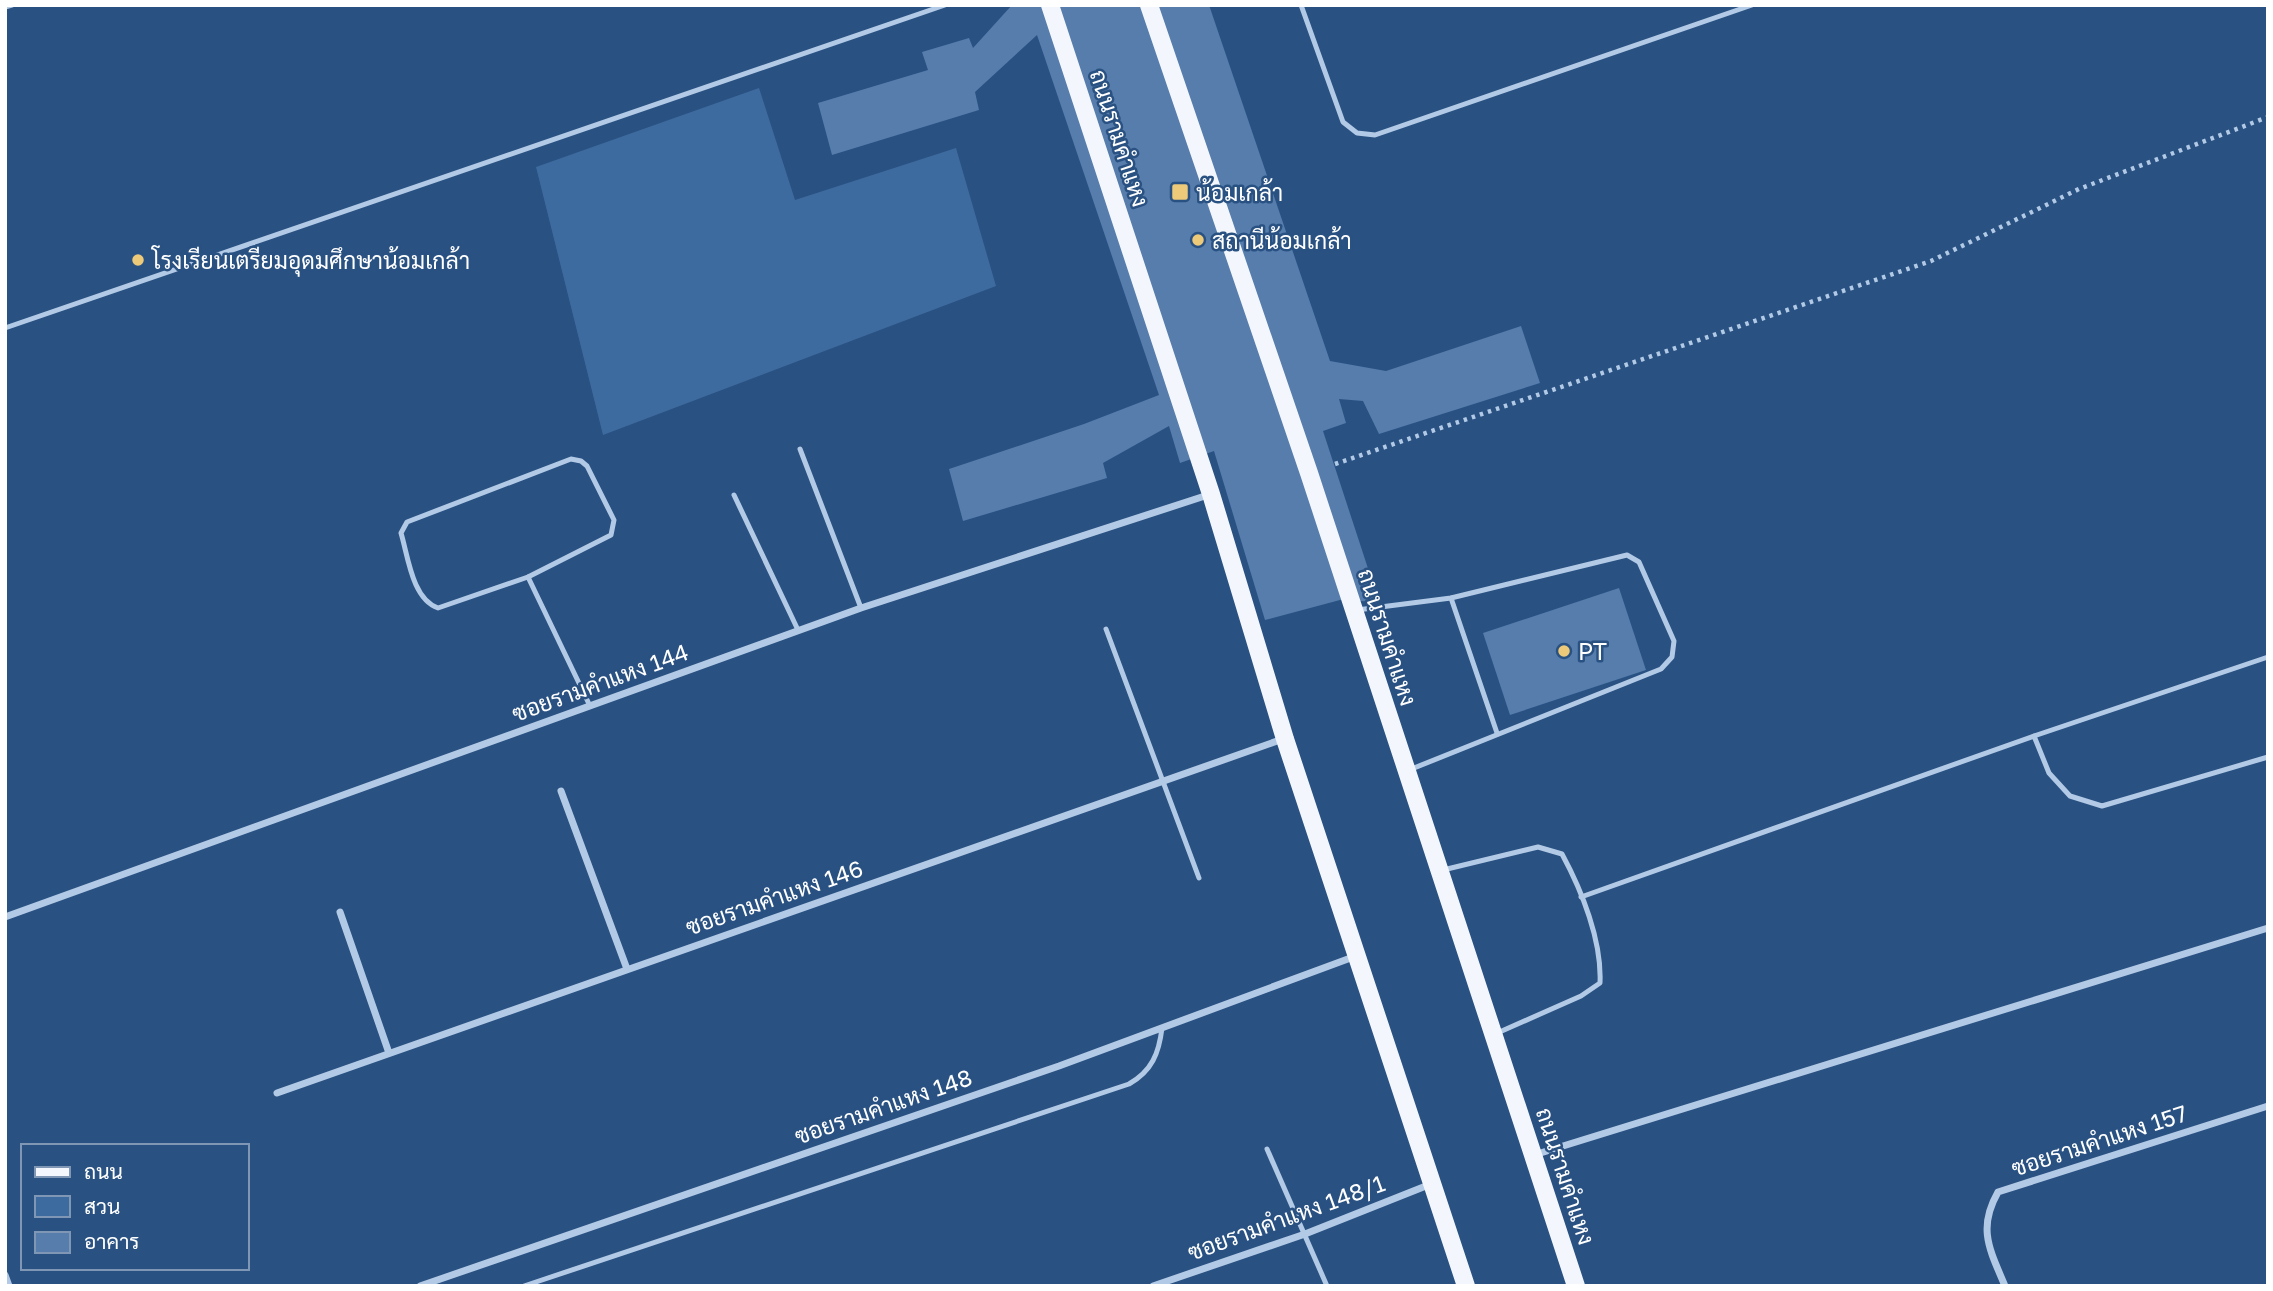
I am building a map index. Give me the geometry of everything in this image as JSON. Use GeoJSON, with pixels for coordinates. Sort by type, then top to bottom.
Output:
{"type":"FeatureCollection","features":[{"type":"Feature","properties":{"kind":"main road","name":"ถนนรามคำแหง"},"geometry":{"type":"LineString","coordinates":[[1050,5],[1212,494],[1284,739],[1466,1286]]}},
{"type":"Feature","properties":{"kind":"main road","name":"ถนนรามคำแหง"},"geometry":{"type":"LineString","coordinates":[[1149,5],[1309,473],[1576,1286]]}},
{"type":"Feature","properties":{"kind":"street","name":"ซอยรามคำแหง 144"},"geometry":{"type":"LineString","coordinates":[[5,917],[798,630],[1212,494]]}},
{"type":"Feature","properties":{"kind":"street","name":"ซอยรามคำแหง 146"},"geometry":{"type":"LineString","coordinates":[[277,1093],[1284,739]]}},
{"type":"Feature","properties":{"kind":"street"},"geometry":{"type":"LineString","coordinates":[[561,791],[627,969]]}},
{"type":"Feature","properties":{"kind":"street"},"geometry":{"type":"LineString","coordinates":[[340,912],[389,1053]]}},
{"type":"Feature","properties":{"kind":"street"},"geometry":{"type":"LineString","coordinates":[[1534,1155],[2268,928]]}},
{"type":"Feature","properties":{"kind":"street","name":"ซอยรามคำแหง 148"},"geometry":{"type":"LineString","coordinates":[[421,1286],[1059,1066],[1356,956]]}},
{"type":"Feature","properties":{"kind":"street","name":"ซอยรามคำแหง 157"},"geometry":{"type":"LineString","coordinates":[[2006,1286],[1988,1244],[1987,1211],[1998,1192],[2268,1106]]}},
{"type":"Feature","properties":{"kind":"street","name":"ซอยรามคำแหง 148/1"},"geometry":{"type":"LineString","coordinates":[[1153,1286],[1305,1234],[1432,1183]]}},
{"type":"Feature","properties":{"kind":"street"},"geometry":{"type":"LineString","coordinates":[[5,1275],[9,1286]]}},
{"type":"Feature","properties":{"kind":"lane"},"geometry":{"type":"LineString","coordinates":[[5,328],[946,5]]}},
{"type":"Feature","properties":{"kind":"lane"},"geometry":{"type":"LineString","coordinates":[[1301,5],[1343,122],[1357,133],[1375,135],[1752,5]]}},
{"type":"Feature","properties":{"kind":"lane"},"geometry":{"type":"LineString","coordinates":[[800,449],[861,608]]}},
{"type":"Feature","properties":{"kind":"lane"},"geometry":{"type":"LineString","coordinates":[[571,459],[581,461],[587,466],[614,520],[611,536],[528,577],[438,608],[427,604],[420,593],[401,533],[407,522],[423,513],[571,459]]}},
{"type":"Feature","properties":{"kind":"lane"},"geometry":{"type":"LineString","coordinates":[[734,495],[798,630]]}},
{"type":"Feature","properties":{"kind":"lane"},"geometry":{"type":"LineString","coordinates":[[1354,611],[1451,598],[1627,555],[1639,562],[1674,641],[1672,657],[1661,669],[1405,772]]}},
{"type":"Feature","properties":{"kind":"lane"},"geometry":{"type":"LineString","coordinates":[[528,577],[590,706]]}},
{"type":"Feature","properties":{"kind":"lane"},"geometry":{"type":"LineString","coordinates":[[1451,598],[1497,733]]}},
{"type":"Feature","properties":{"kind":"lane"},"geometry":{"type":"LineString","coordinates":[[1106,629],[1199,878]]}},
{"type":"Feature","properties":{"kind":"lane"},"geometry":{"type":"LineString","coordinates":[[1581,897],[2034,736],[2268,657]]}},
{"type":"Feature","properties":{"kind":"lane"},"geometry":{"type":"LineString","coordinates":[[2034,736],[2049,773],[2070,796],[2102,806],[2268,757]]}},
{"type":"Feature","properties":{"kind":"lane"},"geometry":{"type":"LineString","coordinates":[[1440,871],[1538,847],[1562,854],[1581,897],[1601,960],[1600,983],[1580,996],[1494,1034]]}},
{"type":"Feature","properties":{"kind":"lane"},"geometry":{"type":"LineString","coordinates":[[524,1286],[1129,1084],[1143,1076],[1155,1060],[1162,1027]]}},
{"type":"Feature","properties":{"kind":"lane"},"geometry":{"type":"LineString","coordinates":[[1267,1149],[1327,1286]]}},
{"type":"Feature","properties":{"kind":"path"},"geometry":{"type":"LineString","coordinates":[[1309,473],[1931,261],[2079,189],[2268,117]]}},
{"type":"Feature","properties":{"kind":"green space"},"geometry":{"type":"Polygon","coordinates":[[[759,88],[795,200],[956,148],[996,286],[603,435],[536,167],[759,88]]]}},
{"type":"Feature","properties":{"kind":"building","name":"สถานีน้อมเกล้า"},"geometry":{"type":"Polygon","coordinates":[[[1012,5],[1209,5],[1330,361],[1386,371],[1521,326],[1540,383],[1379,434],[1363,401],[1339,399],[1346,423],[1323,431],[1379,602],[1340,600],[1265,620],[1214,451],[1180,463],[1169,426],[1103,463],[1107,478],[963,521],[949,469],[1084,424],[1159,395],[1037,35],[975,92],[979,110],[832,155],[818,103],[928,70],[922,52],[969,38],[973,48],[1012,5]]]}},
{"type":"Feature","properties":{"kind":"building","name":"PT"},"geometry":{"type":"Polygon","coordinates":[[[1619,588],[1646,670],[1510,715],[1483,633],[1619,588]]]}},
{"type":"Feature","properties":{"kind":"place","name":"น้อมเกล้า"},"geometry":{"type":"Point","coordinates":[1180,192]}},
{"type":"Feature","properties":{"kind":"place","name":"สถานีน้อมเกล้า"},"geometry":{"type":"Point","coordinates":[1198,240]}},
{"type":"Feature","properties":{"kind":"place","name":"โรงเรียนเตรียมอุดมศึกษาน้อมเกล้า"},"geometry":{"type":"Point","coordinates":[138,260]}},
{"type":"Feature","properties":{"kind":"place","name":"PT"},"geometry":{"type":"Point","coordinates":[1564,651]}}]}
